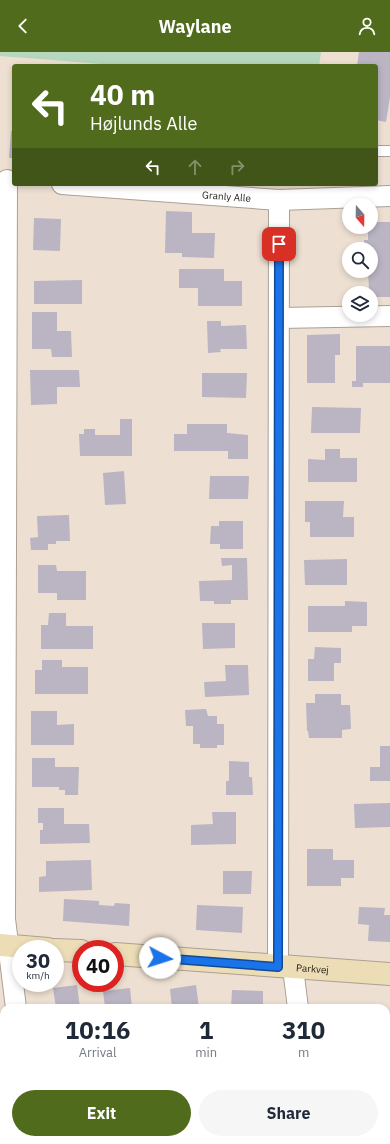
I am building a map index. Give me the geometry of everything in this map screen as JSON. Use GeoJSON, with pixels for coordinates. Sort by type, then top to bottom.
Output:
{"type":"FeatureCollection","features":[{"type":"Feature","properties":{"kind":"street"},"geometry":{"type":"LineString","coordinates":[[7,180],[4,946],[15,1004]]}},
{"type":"Feature","properties":{"kind":"street","name":"Granly Alle"},"geometry":{"type":"LineString","coordinates":[[89,186],[279,200],[390,196]]}},
{"type":"Feature","properties":{"kind":"street"},"geometry":{"type":"LineString","coordinates":[[279,200],[286,967],[297,1004]]}},
{"type":"Feature","properties":{"kind":"street"},"geometry":{"type":"LineString","coordinates":[[279,318],[390,316]]}},
{"type":"Feature","properties":{"kind":"street","name":"Parkvej"},"geometry":{"type":"LineString","coordinates":[[124,955],[390,974]]}},
{"type":"Feature","properties":{"kind":"lane"},"geometry":{"type":"LineString","coordinates":[[378,151],[390,151]]}},
{"type":"Feature","properties":{"kind":"green space"},"geometry":{"type":"Polygon","coordinates":[[[0,52],[321,52],[319,64],[102,64],[0,56],[0,52]]]}},
{"type":"Feature","properties":{"kind":"building"},"geometry":{"type":"Polygon","coordinates":[[[359,52],[390,52],[390,97],[386,122],[378,120],[378,64],[357,64],[359,52]]]}},
{"type":"Feature","properties":{"kind":"building"},"geometry":{"type":"Polygon","coordinates":[[[11,131],[12,131],[12,158],[9,158],[11,131]]]}},
{"type":"Feature","properties":{"kind":"building"},"geometry":{"type":"Polygon","coordinates":[[[166,211],[192,212],[192,233],[215,233],[214,258],[182,257],[182,253],[165,253],[166,211]]]}},
{"type":"Feature","properties":{"kind":"building"},"geometry":{"type":"Polygon","coordinates":[[[34,218],[61,219],[60,251],[33,250],[34,218]]]}},
{"type":"Feature","properties":{"kind":"building"},"geometry":{"type":"Polygon","coordinates":[[[378,222],[390,222],[390,297],[378,297],[378,286],[369,286],[368,278],[378,278],[378,242],[364,242],[364,240],[368,240],[368,234],[378,234],[378,222]]]}},
{"type":"Feature","properties":{"kind":"building"},"geometry":{"type":"Polygon","coordinates":[[[179,269],[224,269],[224,281],[242,281],[242,306],[198,306],[198,288],[179,288],[179,269]]]}},
{"type":"Feature","properties":{"kind":"building"},"geometry":{"type":"Polygon","coordinates":[[[82,280],[82,304],[34,304],[34,281],[82,280]]]}},
{"type":"Feature","properties":{"kind":"building"},"geometry":{"type":"Polygon","coordinates":[[[32,312],[57,312],[57,331],[71,331],[72,357],[52,357],[51,349],[32,349],[32,312]]]}},
{"type":"Feature","properties":{"kind":"building"},"geometry":{"type":"Polygon","coordinates":[[[207,321],[221,321],[221,326],[246,325],[247,349],[220,349],[221,352],[208,353],[207,321]]]}},
{"type":"Feature","properties":{"kind":"building"},"geometry":{"type":"Polygon","coordinates":[[[340,334],[340,355],[335,355],[335,383],[307,383],[307,335],[340,334]]]}},
{"type":"Feature","properties":{"kind":"building"},"geometry":{"type":"Polygon","coordinates":[[[356,346],[390,346],[390,383],[363,383],[363,387],[352,387],[352,381],[356,381],[356,346]]]}},
{"type":"Feature","properties":{"kind":"building"},"geometry":{"type":"Polygon","coordinates":[[[30,370],[79,370],[80,387],[57,387],[57,404],[31,405],[30,370]]]}},
{"type":"Feature","properties":{"kind":"building"},"geometry":{"type":"Polygon","coordinates":[[[202,373],[247,373],[246,398],[202,397],[202,373]]]}},
{"type":"Feature","properties":{"kind":"building"},"geometry":{"type":"Polygon","coordinates":[[[312,407],[361,408],[360,433],[311,433],[312,407]]]}},
{"type":"Feature","properties":{"kind":"building"},"geometry":{"type":"Polygon","coordinates":[[[120,419],[132,419],[132,456],[80,456],[79,434],[84,434],[84,429],[95,429],[95,435],[120,435],[120,419]]]}},
{"type":"Feature","properties":{"kind":"building"},"geometry":{"type":"Polygon","coordinates":[[[187,424],[227,424],[227,433],[248,435],[248,459],[228,459],[228,451],[174,451],[174,434],[187,434],[187,424]]]}},
{"type":"Feature","properties":{"kind":"building"},"geometry":{"type":"Polygon","coordinates":[[[325,449],[340,449],[340,458],[357,458],[357,482],[308,482],[308,459],[325,460],[325,449]]]}},
{"type":"Feature","properties":{"kind":"building"},"geometry":{"type":"Polygon","coordinates":[[[124,471],[126,504],[105,505],[103,473],[124,471]]]}},
{"type":"Feature","properties":{"kind":"building"},"geometry":{"type":"Polygon","coordinates":[[[210,476],[249,476],[248,499],[209,499],[210,476]]]}},
{"type":"Feature","properties":{"kind":"building"},"geometry":{"type":"Polygon","coordinates":[[[305,501],[344,501],[343,517],[354,517],[354,537],[310,537],[310,522],[305,522],[305,501]]]}},
{"type":"Feature","properties":{"kind":"building"},"geometry":{"type":"Polygon","coordinates":[[[69,515],[70,541],[56,541],[56,544],[48,544],[48,550],[31,550],[30,538],[38,537],[37,516],[69,515]]]}},
{"type":"Feature","properties":{"kind":"building"},"geometry":{"type":"Polygon","coordinates":[[[219,521],[243,521],[243,549],[220,549],[220,544],[210,544],[211,526],[219,526],[219,521]]]}},
{"type":"Feature","properties":{"kind":"building"},"geometry":{"type":"Polygon","coordinates":[[[221,558],[247,558],[248,600],[231,600],[231,604],[214,604],[214,601],[200,601],[199,581],[232,580],[232,565],[222,566],[221,558]]]}},
{"type":"Feature","properties":{"kind":"building"},"geometry":{"type":"Polygon","coordinates":[[[347,559],[347,585],[305,585],[304,560],[347,559]]]}},
{"type":"Feature","properties":{"kind":"building"},"geometry":{"type":"Polygon","coordinates":[[[38,565],[56,565],[57,571],[86,571],[86,600],[57,600],[57,593],[38,593],[38,565]]]}},
{"type":"Feature","properties":{"kind":"building"},"geometry":{"type":"Polygon","coordinates":[[[345,601],[367,602],[367,626],[352,626],[352,632],[308,632],[308,606],[345,606],[345,601]]]}},
{"type":"Feature","properties":{"kind":"building"},"geometry":{"type":"Polygon","coordinates":[[[49,613],[66,613],[66,626],[93,626],[93,649],[41,649],[41,625],[48,625],[49,613]]]}},
{"type":"Feature","properties":{"kind":"building"},"geometry":{"type":"Polygon","coordinates":[[[202,623],[235,623],[235,648],[203,649],[202,623]]]}},
{"type":"Feature","properties":{"kind":"building"},"geometry":{"type":"Polygon","coordinates":[[[315,647],[341,648],[341,663],[334,663],[334,681],[308,681],[308,659],[314,659],[315,647]]]}},
{"type":"Feature","properties":{"kind":"building"},"geometry":{"type":"Polygon","coordinates":[[[42,660],[62,660],[62,667],[88,667],[88,694],[35,694],[35,670],[42,670],[42,660]]]}},
{"type":"Feature","properties":{"kind":"building"},"geometry":{"type":"Polygon","coordinates":[[[225,665],[248,665],[249,695],[205,697],[204,682],[226,681],[225,665]]]}},
{"type":"Feature","properties":{"kind":"building"},"geometry":{"type":"Polygon","coordinates":[[[315,694],[341,694],[341,705],[350,705],[351,729],[342,730],[342,738],[309,738],[307,731],[306,703],[315,703],[315,694]]]}},
{"type":"Feature","properties":{"kind":"building"},"geometry":{"type":"Polygon","coordinates":[[[206,709],[208,716],[217,716],[217,724],[224,724],[224,745],[217,745],[217,748],[200,748],[200,744],[193,744],[193,726],[186,726],[185,710],[206,709]]]}},
{"type":"Feature","properties":{"kind":"building"},"geometry":{"type":"Polygon","coordinates":[[[31,711],[57,711],[57,725],[74,724],[74,745],[31,745],[31,711]]]}},
{"type":"Feature","properties":{"kind":"building"},"geometry":{"type":"Polygon","coordinates":[[[380,746],[390,746],[390,781],[370,781],[370,767],[380,767],[380,746]]]}},
{"type":"Feature","properties":{"kind":"building"},"geometry":{"type":"Polygon","coordinates":[[[32,758],[55,758],[55,767],[79,767],[78,795],[65,795],[65,790],[59,790],[59,787],[32,787],[32,758]]]}},
{"type":"Feature","properties":{"kind":"building"},"geometry":{"type":"Polygon","coordinates":[[[229,761],[249,762],[249,777],[252,777],[253,795],[226,795],[226,781],[229,781],[229,761]]]}},
{"type":"Feature","properties":{"kind":"building"},"geometry":{"type":"Polygon","coordinates":[[[390,803],[390,827],[355,828],[354,804],[390,803]]]}},
{"type":"Feature","properties":{"kind":"building"},"geometry":{"type":"Polygon","coordinates":[[[38,808],[64,808],[64,824],[89,824],[90,843],[40,844],[40,830],[43,830],[43,823],[38,823],[38,808]]]}},
{"type":"Feature","properties":{"kind":"building"},"geometry":{"type":"Polygon","coordinates":[[[212,812],[236,812],[236,844],[191,845],[191,825],[213,824],[212,812]]]}},
{"type":"Feature","properties":{"kind":"building"},"geometry":{"type":"Polygon","coordinates":[[[307,849],[333,849],[333,860],[354,860],[354,878],[341,878],[341,886],[307,886],[307,849]]]}},
{"type":"Feature","properties":{"kind":"building"},"geometry":{"type":"Polygon","coordinates":[[[91,860],[92,890],[39,892],[39,877],[46,876],[46,861],[91,860]]]}},
{"type":"Feature","properties":{"kind":"building"},"geometry":{"type":"Polygon","coordinates":[[[223,871],[252,871],[251,894],[223,894],[223,871]]]}},
{"type":"Feature","properties":{"kind":"building"},"geometry":{"type":"Polygon","coordinates":[[[64,899],[99,901],[99,905],[114,906],[115,903],[130,904],[129,926],[63,921],[64,899]]]}},
{"type":"Feature","properties":{"kind":"building"},"geometry":{"type":"Polygon","coordinates":[[[197,905],[243,907],[242,933],[196,930],[197,905]]]}},
{"type":"Feature","properties":{"kind":"building"},"geometry":{"type":"Polygon","coordinates":[[[359,907],[385,908],[384,915],[390,915],[390,942],[368,941],[369,925],[358,924],[359,907]]]}},
{"type":"Feature","properties":{"kind":"building"},"geometry":{"type":"Polygon","coordinates":[[[196,985],[198,1004],[172,1004],[170,989],[196,985]]]}},
{"type":"Feature","properties":{"kind":"building"},"geometry":{"type":"Polygon","coordinates":[[[72,986],[72,992],[78,992],[79,1004],[55,1004],[54,992],[64,992],[64,987],[72,986]]]}},
{"type":"Feature","properties":{"kind":"building"},"geometry":{"type":"Polygon","coordinates":[[[130,988],[132,1004],[105,1004],[103,992],[124,992],[124,989],[130,988]]]}},
{"type":"Feature","properties":{"kind":"building"},"geometry":{"type":"Polygon","coordinates":[[[232,990],[263,991],[263,1004],[231,1004],[232,990]]]}},
{"type":"Feature","properties":{"kind":"route"},"geometry":{"type":"LineString","coordinates":[[160,958],[278,967],[279,244]]}}]}
